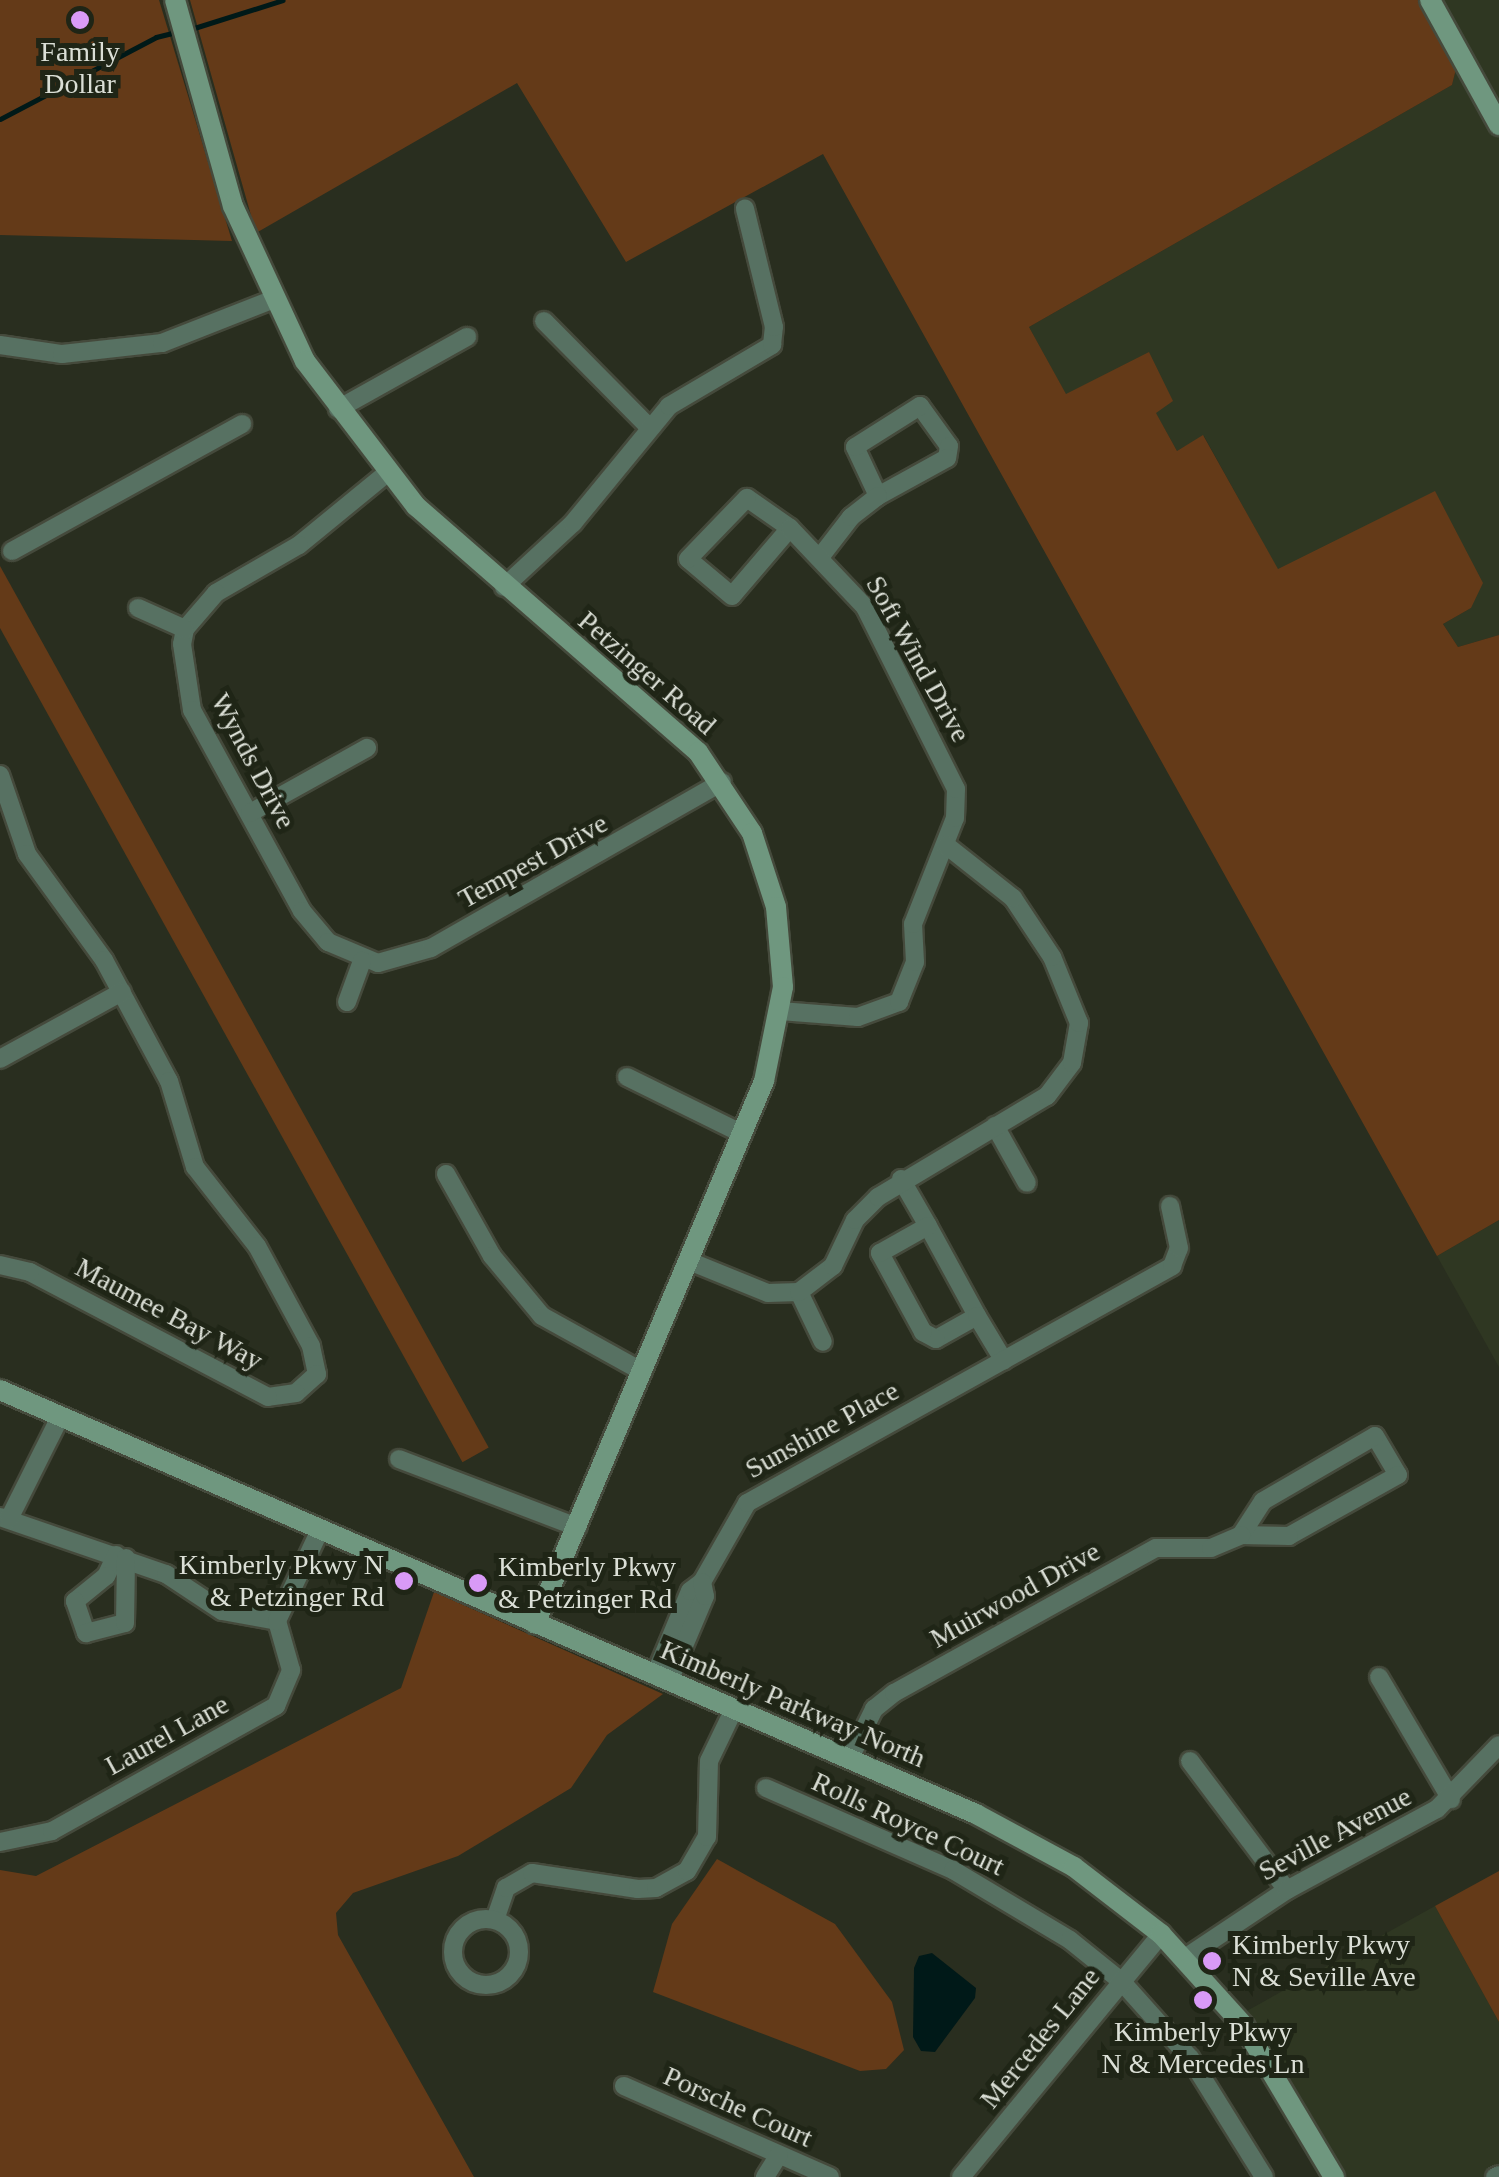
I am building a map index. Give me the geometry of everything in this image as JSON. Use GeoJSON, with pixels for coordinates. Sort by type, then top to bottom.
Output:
{"type":"FeatureCollection","features":[{"type":"Feature","properties":{"kind":"street","name":"Petzinger Road"},"geometry":{"type":"LineString","coordinates":[[175,0],[215,154],[272,300],[338,409],[387,473],[504,587],[671,726],[722,782],[769,881],[783,962],[774,1052],[535,1624]]}},
{"type":"Feature","properties":{"kind":"street"},"geometry":{"type":"LineString","coordinates":[[1430,0],[1499,125]]}},
{"type":"Feature","properties":{"kind":"street"},"geometry":{"type":"LineString","coordinates":[[504,587],[574,523],[648,426],[669,406],[772,345],[774,327],[745,209]]}},
{"type":"Feature","properties":{"kind":"street"},"geometry":{"type":"LineString","coordinates":[[0,345],[62,354],[162,343],[272,300]]}},
{"type":"Feature","properties":{"kind":"street"},"geometry":{"type":"LineString","coordinates":[[544,321],[648,426]]}},
{"type":"Feature","properties":{"kind":"street"},"geometry":{"type":"LineString","coordinates":[[338,409],[467,338]]}},
{"type":"Feature","properties":{"kind":"street"},"geometry":{"type":"LineString","coordinates":[[821,556],[878,496],[947,458],[950,446],[926,408],[913,408],[858,441],[854,454],[878,496]]}},
{"type":"Feature","properties":{"kind":"street"},"geometry":{"type":"LineString","coordinates":[[12,551],[242,424]]}},
{"type":"Feature","properties":{"kind":"street"},"geometry":{"type":"LineString","coordinates":[[138,608],[185,629],[216,593],[299,544],[387,473]]}},
{"type":"Feature","properties":{"kind":"street","name":"Soft Wind Drive"},"geometry":{"type":"LineString","coordinates":[[780,1011],[858,1017],[900,1002],[910,983],[913,924],[922,887],[946,845],[956,789],[935,738],[864,607],[821,556],[790,528],[746,498],[688,559],[732,596],[790,528]]}},
{"type":"Feature","properties":{"kind":"street","name":"Wynds Drive"},"geometry":{"type":"LineString","coordinates":[[185,629],[180,661],[186,694],[314,928],[362,961]]}},
{"type":"Feature","properties":{"kind":"street"},"geometry":{"type":"LineString","coordinates":[[250,814],[368,748]]}},
{"type":"Feature","properties":{"kind":"street"},"geometry":{"type":"LineString","coordinates":[[0,774],[27,854],[84,925],[122,992],[0,1059]]}},
{"type":"Feature","properties":{"kind":"street","name":"Tempest Drive"},"geometry":{"type":"LineString","coordinates":[[362,961],[398,961],[431,948],[722,782]]}},
{"type":"Feature","properties":{"kind":"street"},"geometry":{"type":"LineString","coordinates":[[689,1260],[768,1294],[799,1292],[834,1266],[855,1220],[902,1179],[1058,1085],[1072,1063],[1079,1023],[1066,984],[1013,898],[946,845]]}},
{"type":"Feature","properties":{"kind":"street"},"geometry":{"type":"LineString","coordinates":[[347,1002],[362,961]]}},
{"type":"Feature","properties":{"kind":"street","name":"Maumee Bay Way"},"geometry":{"type":"LineString","coordinates":[[0,1265],[30,1272],[268,1396],[287,1397],[311,1384],[317,1374],[312,1346],[258,1246],[194,1167],[169,1080],[122,992]]}},
{"type":"Feature","properties":{"kind":"street"},"geometry":{"type":"LineString","coordinates":[[626,1077],[742,1134]]}},
{"type":"Feature","properties":{"kind":"street"},"geometry":{"type":"LineString","coordinates":[[995,1126],[1026,1183]]}},
{"type":"Feature","properties":{"kind":"street"},"geometry":{"type":"LineString","coordinates":[[446,1174],[492,1256],[542,1316],[643,1372]]}},
{"type":"Feature","properties":{"kind":"street"},"geometry":{"type":"LineString","coordinates":[[902,1179],[1004,1362]]}},
{"type":"Feature","properties":{"kind":"street","name":"Sunshine Place"},"geometry":{"type":"LineString","coordinates":[[662,1678],[690,1591],[702,1582],[746,1502],[1172,1266],[1179,1248],[1170,1206]]}},
{"type":"Feature","properties":{"kind":"street"},"geometry":{"type":"LineString","coordinates":[[928,1226],[880,1252],[914,1316],[926,1336],[936,1339],[977,1316]]}},
{"type":"Feature","properties":{"kind":"street"},"geometry":{"type":"LineString","coordinates":[[799,1292],[823,1342]]}},
{"type":"Feature","properties":{"kind":"street","name":"Kimberly Parkway North"},"geometry":{"type":"LineString","coordinates":[[0,1390],[318,1532],[850,1758],[976,1814],[1074,1867],[1161,1934],[1244,2026],[1334,2177]]}},
{"type":"Feature","properties":{"kind":"street"},"geometry":{"type":"LineString","coordinates":[[60,1417],[4,1518],[166,1574],[222,1611],[277,1621],[318,1532]]}},
{"type":"Feature","properties":{"kind":"street","name":"Muirwood Drive"},"geometry":{"type":"LineString","coordinates":[[850,1758],[874,1710],[894,1693],[1156,1548],[1211,1548],[1241,1536],[1290,1536],[1398,1475],[1375,1436],[1263,1501],[1241,1536]]}},
{"type":"Feature","properties":{"kind":"street"},"geometry":{"type":"LineString","coordinates":[[399,1459],[577,1527]]}},
{"type":"Feature","properties":{"kind":"street","name":"Laurel Lane"},"geometry":{"type":"LineString","coordinates":[[0,1842],[52,1830],[276,1706],[291,1670],[277,1621]]}},
{"type":"Feature","properties":{"kind":"street"},"geometry":{"type":"LineString","coordinates":[[1378,1677],[1451,1798]]}},
{"type":"Feature","properties":{"kind":"street"},"geometry":{"type":"LineString","coordinates":[[496,1916],[506,1888],[532,1872],[638,1889],[656,1888],[686,1871],[707,1837],[710,1761],[734,1708]]}},
{"type":"Feature","properties":{"kind":"street","name":"Seville Avenue"},"geometry":{"type":"LineString","coordinates":[[1185,1958],[1287,1890],[1451,1798],[1499,1745]]}},
{"type":"Feature","properties":{"kind":"street"},"geometry":{"type":"LineString","coordinates":[[1190,1761],[1287,1890]]}},
{"type":"Feature","properties":{"kind":"street","name":"Rolls Royce Court"},"geometry":{"type":"LineString","coordinates":[[766,1788],[954,1870],[1070,1940],[1122,1982],[1190,2058],[1264,2177]]}},
{"type":"Feature","properties":{"kind":"street","name":"Mercedes Lane"},"geometry":{"type":"LineString","coordinates":[[961,2177],[1161,1934]]}},
{"type":"Feature","properties":{"kind":"street","name":"Porsche Court"},"geometry":{"type":"LineString","coordinates":[[624,2086],[830,2177]]}},
{"type":"Feature","properties":{"kind":"street"},"geometry":{"type":"LineString","coordinates":[[765,2177],[779,2155]]}},
{"type":"Feature","properties":{"kind":"shaded area"},"geometry":{"type":"Polygon","coordinates":[[[0,0],[159,0],[232,241],[0,235],[0,0]]]}},
{"type":"Feature","properties":{"kind":"shaded area"},"geometry":{"type":"Polygon","coordinates":[[[190,0],[1418,0],[1456,69],[1452,85],[1029,327],[1066,394],[1149,352],[1173,401],[1156,413],[1177,451],[1203,435],[1278,569],[1435,491],[1483,583],[1471,608],[1443,624],[1458,647],[1499,635],[1499,1220],[1437,1256],[823,154],[626,262],[517,83],[256,233],[190,0]]]}},
{"type":"Feature","properties":{"kind":"shaded area"},"geometry":{"type":"Polygon","coordinates":[[[1418,0],[1499,0],[1499,635],[1458,647],[1443,624],[1471,608],[1278,570],[1204,436],[1177,451],[1155,412],[1066,395],[1029,327],[1452,85],[1456,69],[1418,0]]]}},
{"type":"Feature","properties":{"kind":"shaded area"},"geometry":{"type":"Polygon","coordinates":[[[0,566],[489,1448],[462,1462],[0,628],[0,566]]]}},
{"type":"Feature","properties":{"kind":"shaded area"},"geometry":{"type":"Polygon","coordinates":[[[1499,1220],[1499,1367],[1437,1256],[1499,1220]]]}},
{"type":"Feature","properties":{"kind":"shaded area"},"geometry":{"type":"Polygon","coordinates":[[[434,1592],[663,1694],[607,1735],[571,1788],[458,1856],[353,1893],[336,1913],[338,1935],[474,2177],[0,2177],[0,1870],[36,1876],[401,1688],[434,1592]]]}},
{"type":"Feature","properties":{"kind":"shaded area"},"geometry":{"type":"Polygon","coordinates":[[[717,1859],[835,1924],[892,2002],[904,2050],[886,2069],[860,2071],[653,1992],[672,1924],[717,1859]]]}},
{"type":"Feature","properties":{"kind":"shaded area"},"geometry":{"type":"Polygon","coordinates":[[[1499,1871],[1499,2022],[1435,1906],[1499,1871]]]}},
{"type":"Feature","properties":{"kind":"shaded area"},"geometry":{"type":"Polygon","coordinates":[[[1435,1906],[1499,2022],[1499,2177],[1335,2177],[1236,2017],[1435,1906]]]}},
{"type":"Feature","properties":{"kind":"water"},"geometry":{"type":"Polygon","coordinates":[[[932,1953],[976,1988],[975,1998],[935,2052],[921,2051],[913,2037],[914,1968],[919,1956],[932,1953]]]}},
{"type":"Feature","properties":{"kind":"waterway"},"geometry":{"type":"LineString","coordinates":[[191,29],[283,0]]}},
{"type":"Feature","properties":{"kind":"waterway"},"geometry":{"type":"LineString","coordinates":[[0,119],[156,37],[180,31]]}},
{"type":"Feature","properties":{"kind":"place","name":"Family Dollar"},"geometry":{"type":"Point","coordinates":[80,20]}},
{"type":"Feature","properties":{"kind":"place","name":"Kimberly Pkwy N & Petzinger Rd"},"geometry":{"type":"Point","coordinates":[404,1581]}},
{"type":"Feature","properties":{"kind":"place","name":"Kimberly Pkwy & Petzinger Rd"},"geometry":{"type":"Point","coordinates":[478,1583]}},
{"type":"Feature","properties":{"kind":"place","name":"Kimberly Pkwy N & Seville Ave"},"geometry":{"type":"Point","coordinates":[1212,1961]}},
{"type":"Feature","properties":{"kind":"place","name":"Kimberly Pkwy N & Mercedes Ln"},"geometry":{"type":"Point","coordinates":[1203,2000]}}]}
